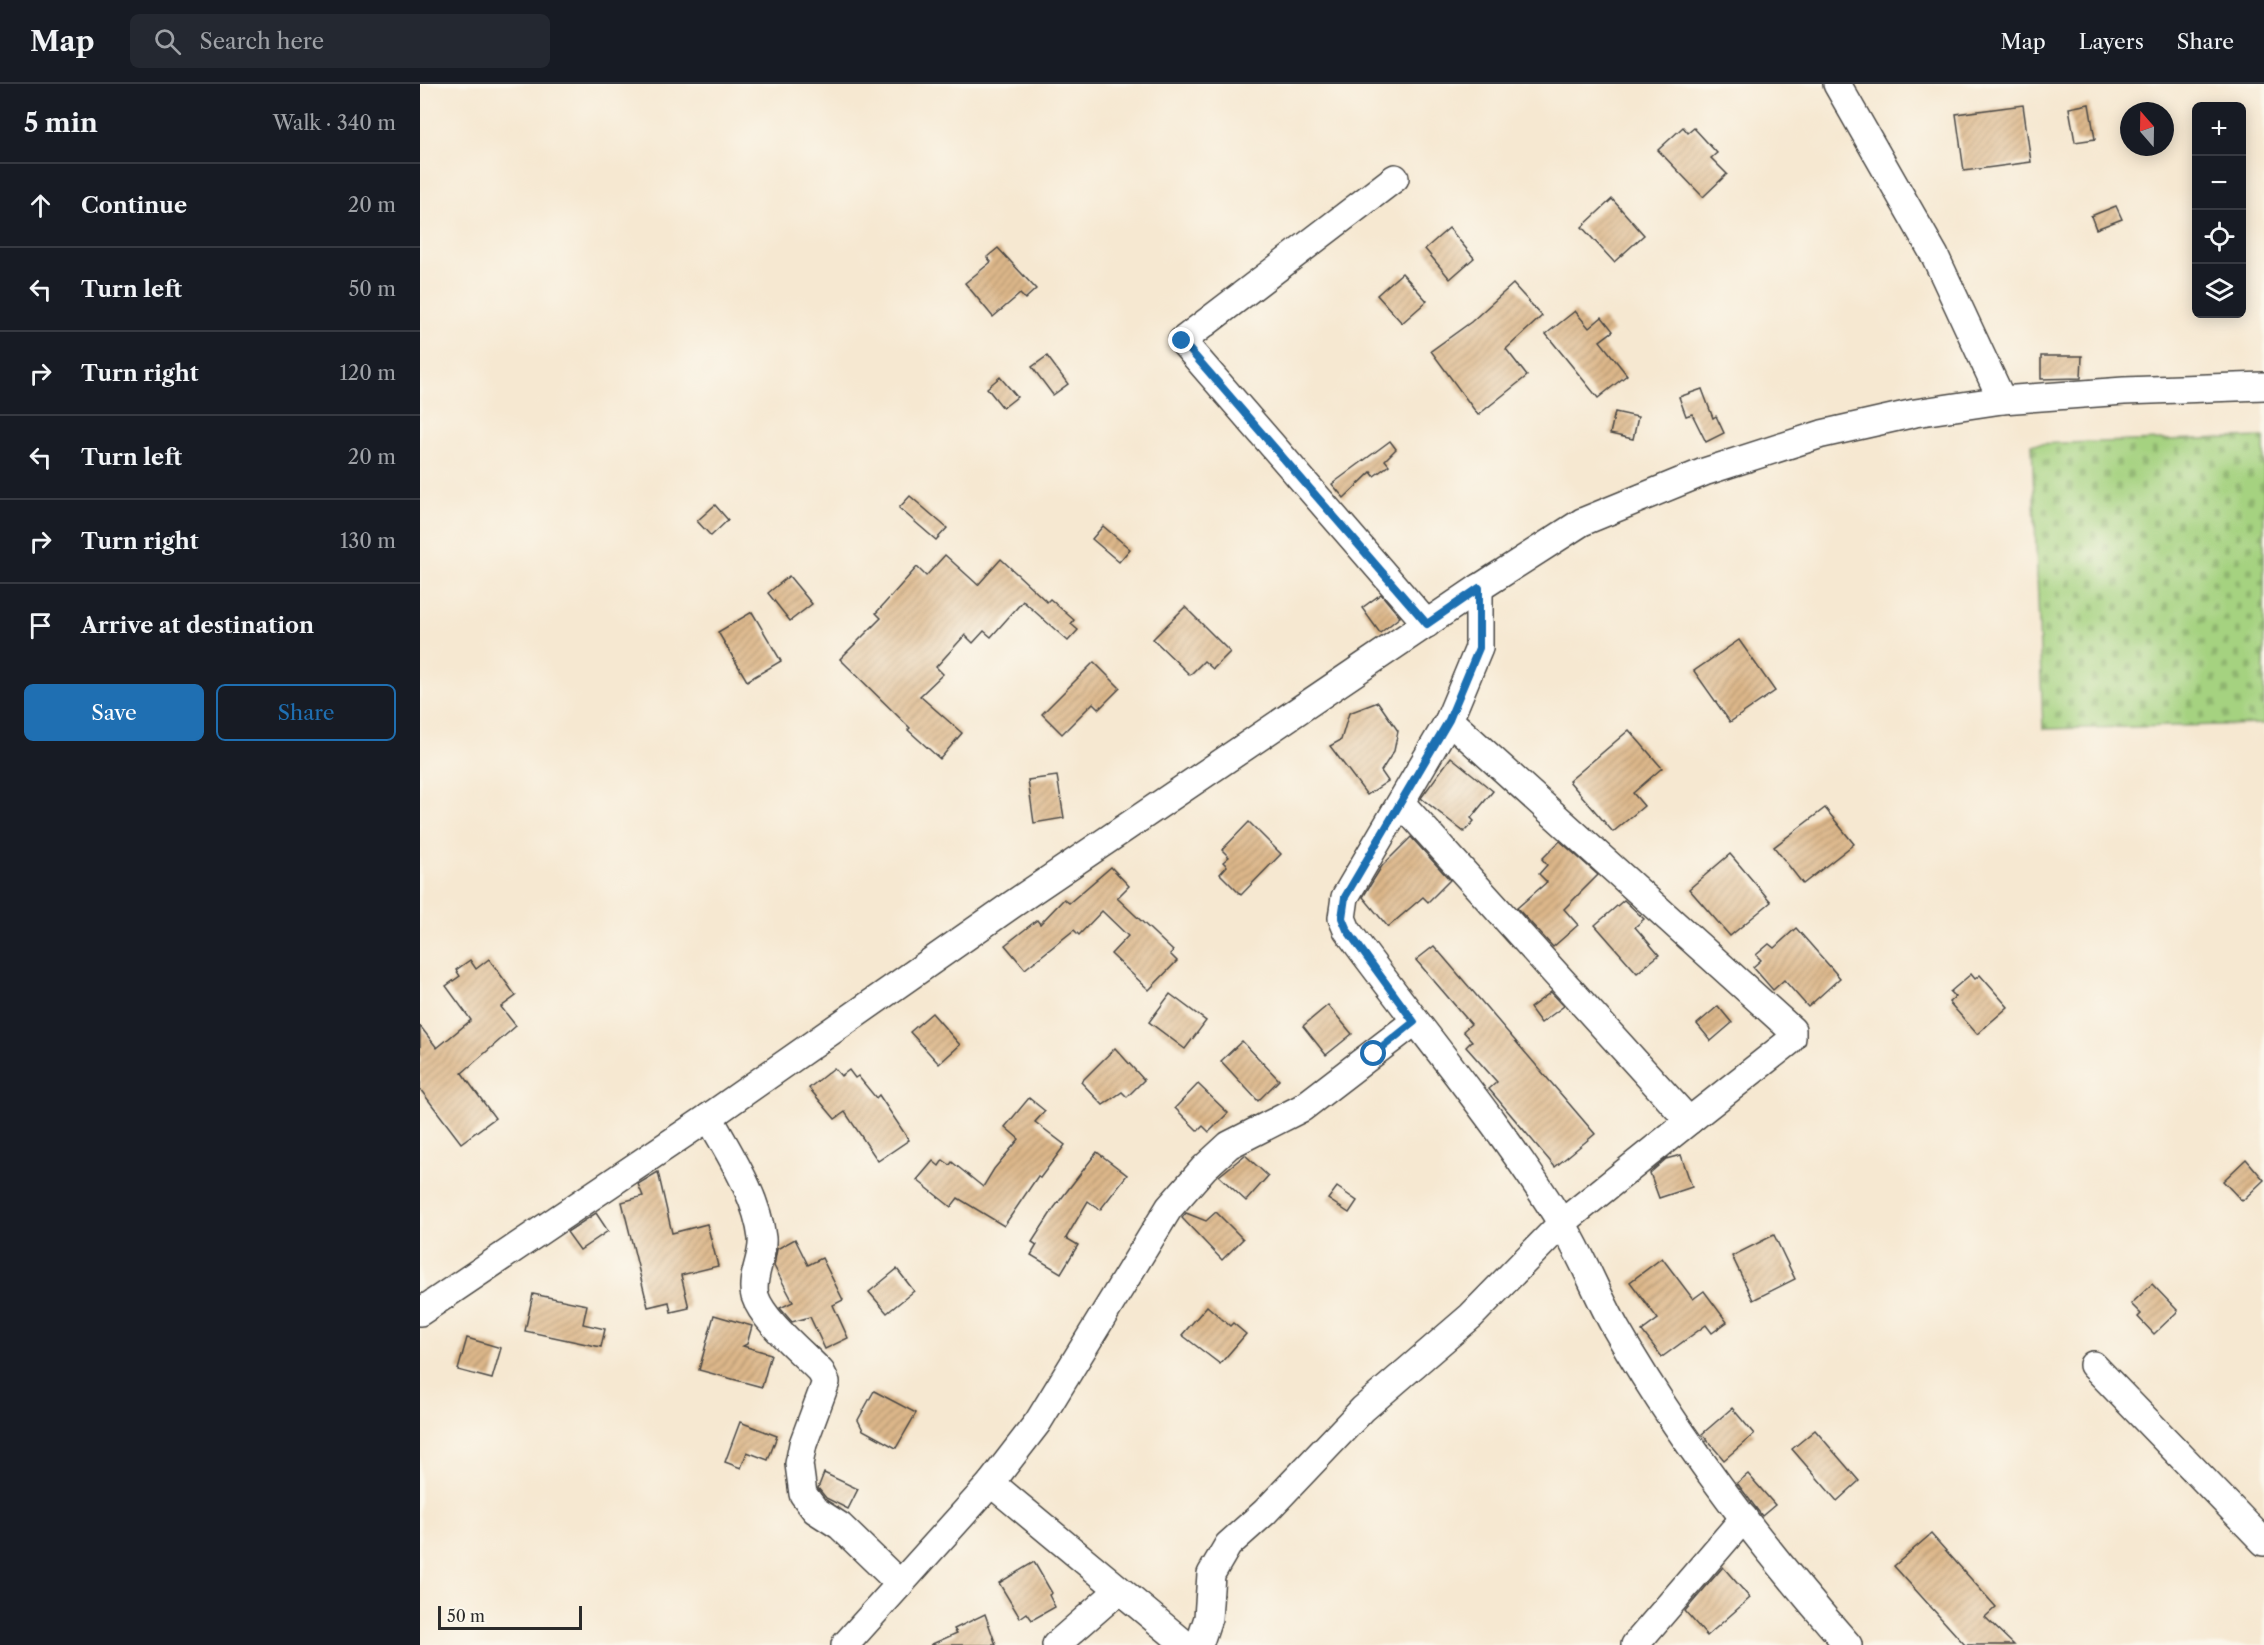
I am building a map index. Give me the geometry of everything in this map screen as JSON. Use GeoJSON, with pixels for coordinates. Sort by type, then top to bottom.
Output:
{"type":"FeatureCollection","features":[{"type":"Feature","properties":{"kind":"street"},"geometry":{"type":"LineString","coordinates":[[1837,84],[1935,256],[2002,400]]}},
{"type":"Feature","properties":{"kind":"street"},"geometry":{"type":"LineString","coordinates":[[1395,178],[1182,341],[1427,624]]}},
{"type":"Feature","properties":{"kind":"street"},"geometry":{"type":"LineString","coordinates":[[420,1312],[709,1117],[1020,899],[1479,588],[1582,522],[1704,472],[1822,434],[1915,413],[2002,400],[2124,391],[2264,386]]}},
{"type":"Feature","properties":{"kind":"street"},"geometry":{"type":"LineString","coordinates":[[1479,588],[1479,648],[1449,720],[1402,804],[1345,897],[1342,918],[1347,930],[1414,1022],[1482,1109],[1562,1224],[1616,1328],[1691,1444],[1780,1567],[1848,1645]]}},
{"type":"Feature","properties":{"kind":"street"},"geometry":{"type":"LineString","coordinates":[[1199,1645],[1208,1618],[1211,1574],[1228,1545],[1265,1512],[1363,1409],[1471,1316],[1562,1224],[1792,1038],[1792,1029],[1449,720]]}},
{"type":"Feature","properties":{"kind":"street"},"geometry":{"type":"LineString","coordinates":[[1402,804],[1689,1121]]}},
{"type":"Feature","properties":{"kind":"street"},"geometry":{"type":"LineString","coordinates":[[844,1645],[991,1483],[1038,1422],[1169,1208],[1204,1168],[1229,1145],[1302,1108],[1414,1022]]}},
{"type":"Feature","properties":{"kind":"street"},"geometry":{"type":"LineString","coordinates":[[709,1117],[746,1185],[760,1229],[763,1248],[755,1280],[755,1294],[762,1311],[821,1372],[826,1382],[803,1444],[799,1464],[803,1494],[816,1510],[840,1526],[900,1584]]}},
{"type":"Feature","properties":{"kind":"street"},"geometry":{"type":"LineString","coordinates":[[2093,1365],[2264,1542]]}},
{"type":"Feature","properties":{"kind":"street"},"geometry":{"type":"LineString","coordinates":[[991,1483],[1186,1645]]}},
{"type":"Feature","properties":{"kind":"street"},"geometry":{"type":"LineString","coordinates":[[1635,1645],[1744,1518]]}},
{"type":"Feature","properties":{"kind":"street"},"geometry":{"type":"LineString","coordinates":[[1056,1645],[1119,1590]]}},
{"type":"Feature","properties":{"kind":"green space"},"geometry":{"type":"Polygon","coordinates":[[[2264,437],[2264,724],[2043,729],[2032,444],[2264,437]]]}},
{"type":"Feature","properties":{"kind":"building"},"geometry":{"type":"Polygon","coordinates":[[[2089,104],[2095,139],[2075,142],[2069,108],[2089,104]]]}},
{"type":"Feature","properties":{"kind":"building"},"geometry":{"type":"Polygon","coordinates":[[[2023,105],[2031,162],[1964,171],[1956,114],[2023,105]]]}},
{"type":"Feature","properties":{"kind":"building"},"geometry":{"type":"Polygon","coordinates":[[[1683,127],[1688,133],[1694,128],[1717,153],[1711,158],[1727,174],[1703,197],[1658,150],[1683,127]]]}},
{"type":"Feature","properties":{"kind":"building"},"geometry":{"type":"Polygon","coordinates":[[[1612,199],[1644,235],[1614,262],[1582,227],[1612,199]]]}},
{"type":"Feature","properties":{"kind":"building"},"geometry":{"type":"Polygon","coordinates":[[[2116,206],[2122,219],[2096,229],[2091,216],[2116,206]]]}},
{"type":"Feature","properties":{"kind":"building"},"geometry":{"type":"Polygon","coordinates":[[[1449,228],[1474,258],[1450,279],[1425,249],[1449,228]]]}},
{"type":"Feature","properties":{"kind":"building"},"geometry":{"type":"Polygon","coordinates":[[[998,248],[1036,289],[1025,299],[1020,294],[993,317],[965,283],[991,262],[987,257],[998,248]]]}},
{"type":"Feature","properties":{"kind":"building"},"geometry":{"type":"Polygon","coordinates":[[[1402,273],[1427,301],[1402,323],[1377,295],[1402,273]]]}},
{"type":"Feature","properties":{"kind":"building"},"geometry":{"type":"Polygon","coordinates":[[[1513,284],[1542,316],[1506,349],[1527,376],[1478,415],[1431,351],[1471,322],[1513,284]]]}},
{"type":"Feature","properties":{"kind":"building"},"geometry":{"type":"Polygon","coordinates":[[[1575,311],[1589,328],[1602,317],[1613,331],[1600,341],[1627,375],[1598,398],[1546,334],[1575,311]]]}},
{"type":"Feature","properties":{"kind":"building"},"geometry":{"type":"Polygon","coordinates":[[[1047,356],[1068,384],[1053,395],[1032,367],[1047,356]]]}},
{"type":"Feature","properties":{"kind":"building"},"geometry":{"type":"Polygon","coordinates":[[[2041,356],[2082,356],[2081,378],[2041,379],[2041,356]]]}},
{"type":"Feature","properties":{"kind":"building"},"geometry":{"type":"Polygon","coordinates":[[[1000,377],[1017,397],[1003,408],[987,388],[1000,377]]]}},
{"type":"Feature","properties":{"kind":"building"},"geometry":{"type":"Polygon","coordinates":[[[1702,389],[1713,418],[1716,416],[1724,433],[1706,442],[1692,414],[1686,416],[1679,397],[1702,389]]]}},
{"type":"Feature","properties":{"kind":"building"},"geometry":{"type":"Polygon","coordinates":[[[1615,412],[1638,417],[1633,439],[1610,434],[1615,412]]]}},
{"type":"Feature","properties":{"kind":"building"},"geometry":{"type":"Polygon","coordinates":[[[1390,441],[1396,449],[1385,460],[1389,465],[1374,476],[1371,472],[1344,498],[1332,484],[1390,441]]]}},
{"type":"Feature","properties":{"kind":"building"},"geometry":{"type":"Polygon","coordinates":[[[910,496],[947,528],[936,540],[899,508],[910,496]]]}},
{"type":"Feature","properties":{"kind":"building"},"geometry":{"type":"Polygon","coordinates":[[[715,505],[728,520],[711,536],[697,521],[715,505]]]}},
{"type":"Feature","properties":{"kind":"building"},"geometry":{"type":"Polygon","coordinates":[[[1103,526],[1130,549],[1119,562],[1092,539],[1103,526]]]}},
{"type":"Feature","properties":{"kind":"building"},"geometry":{"type":"Polygon","coordinates":[[[945,555],[978,585],[1001,559],[1047,602],[1050,599],[1074,620],[1071,624],[1078,630],[1068,641],[1023,601],[991,637],[984,631],[973,643],[965,635],[936,667],[943,674],[920,696],[962,733],[940,759],[908,730],[910,728],[840,659],[881,618],[876,613],[917,567],[926,576],[945,555]]]}},
{"type":"Feature","properties":{"kind":"building"},"geometry":{"type":"Polygon","coordinates":[[[789,576],[812,604],[790,621],[768,593],[789,576]]]}},
{"type":"Feature","properties":{"kind":"building"},"geometry":{"type":"Polygon","coordinates":[[[1381,594],[1400,617],[1380,633],[1362,608],[1381,594]]]}},
{"type":"Feature","properties":{"kind":"building"},"geometry":{"type":"Polygon","coordinates":[[[1185,607],[1230,652],[1213,669],[1204,661],[1190,675],[1153,639],[1185,607]]]}},
{"type":"Feature","properties":{"kind":"building"},"geometry":{"type":"Polygon","coordinates":[[[752,612],[781,661],[747,681],[718,632],[752,612]]]}},
{"type":"Feature","properties":{"kind":"building"},"geometry":{"type":"Polygon","coordinates":[[[1739,640],[1775,691],[1730,722],[1694,671],[1739,640]]]}},
{"type":"Feature","properties":{"kind":"building"},"geometry":{"type":"Polygon","coordinates":[[[1094,662],[1120,688],[1099,709],[1093,703],[1062,734],[1042,714],[1094,662]]]}},
{"type":"Feature","properties":{"kind":"building"},"geometry":{"type":"Polygon","coordinates":[[[1378,702],[1398,731],[1394,751],[1381,771],[1388,781],[1367,795],[1330,746],[1341,740],[1349,713],[1378,702]]]}},
{"type":"Feature","properties":{"kind":"building"},"geometry":{"type":"Polygon","coordinates":[[[1629,730],[1662,768],[1633,793],[1644,806],[1613,832],[1569,781],[1629,730]]]}},
{"type":"Feature","properties":{"kind":"building"},"geometry":{"type":"Polygon","coordinates":[[[1451,757],[1493,791],[1471,818],[1474,821],[1464,832],[1421,798],[1451,757]]]}},
{"type":"Feature","properties":{"kind":"building"},"geometry":{"type":"Polygon","coordinates":[[[1057,776],[1064,818],[1034,823],[1028,780],[1057,776]]]}},
{"type":"Feature","properties":{"kind":"building"},"geometry":{"type":"Polygon","coordinates":[[[1825,808],[1854,844],[1803,884],[1774,847],[1825,808]]]}},
{"type":"Feature","properties":{"kind":"building"},"geometry":{"type":"Polygon","coordinates":[[[1249,822],[1281,854],[1241,895],[1220,874],[1227,866],[1223,862],[1229,857],[1222,850],[1249,822]]]}},
{"type":"Feature","properties":{"kind":"building"},"geometry":{"type":"Polygon","coordinates":[[[1411,837],[1450,880],[1428,902],[1423,897],[1388,927],[1363,897],[1382,866],[1411,837]]]}},
{"type":"Feature","properties":{"kind":"building"},"geometry":{"type":"Polygon","coordinates":[[[1560,841],[1598,875],[1564,909],[1578,925],[1553,947],[1517,908],[1547,882],[1539,874],[1547,865],[1542,859],[1560,841]]]}},
{"type":"Feature","properties":{"kind":"building"},"geometry":{"type":"Polygon","coordinates":[[[1730,854],[1771,902],[1730,936],[1689,889],[1730,854]]]}},
{"type":"Feature","properties":{"kind":"building"},"geometry":{"type":"Polygon","coordinates":[[[1111,867],[1129,886],[1117,898],[1173,951],[1170,954],[1177,961],[1149,990],[1111,954],[1128,936],[1102,911],[1079,935],[1074,930],[1025,969],[1005,945],[1037,920],[1040,924],[1064,899],[1069,903],[1111,867]]]}},
{"type":"Feature","properties":{"kind":"building"},"geometry":{"type":"Polygon","coordinates":[[[1624,900],[1644,919],[1635,927],[1659,955],[1637,973],[1595,925],[1624,900]]]}},
{"type":"Feature","properties":{"kind":"building"},"geometry":{"type":"Polygon","coordinates":[[[1796,928],[1840,978],[1808,1007],[1784,980],[1773,990],[1753,967],[1761,960],[1756,955],[1769,944],[1774,948],[1796,928]]]}},
{"type":"Feature","properties":{"kind":"building"},"geometry":{"type":"Polygon","coordinates":[[[1434,946],[1595,1134],[1555,1167],[1489,1089],[1497,1082],[1466,1047],[1472,1041],[1463,1031],[1471,1024],[1416,960],[1434,946]]]}},
{"type":"Feature","properties":{"kind":"building"},"geometry":{"type":"Polygon","coordinates":[[[489,959],[516,996],[501,1007],[516,1026],[462,1073],[495,1118],[461,1143],[420,1089],[420,1026],[437,1048],[471,1020],[446,986],[460,976],[456,970],[470,960],[476,969],[489,959]]]}},
{"type":"Feature","properties":{"kind":"building"},"geometry":{"type":"Polygon","coordinates":[[[1971,974],[1975,979],[1980,975],[2008,1007],[1977,1034],[1949,1002],[1955,997],[1950,992],[1971,974]]]}},
{"type":"Feature","properties":{"kind":"building"},"geometry":{"type":"Polygon","coordinates":[[[1551,992],[1564,1006],[1541,1023],[1530,1008],[1551,992]]]}},
{"type":"Feature","properties":{"kind":"building"},"geometry":{"type":"Polygon","coordinates":[[[1170,994],[1206,1021],[1185,1049],[1149,1022],[1170,994]]]}},
{"type":"Feature","properties":{"kind":"building"},"geometry":{"type":"Polygon","coordinates":[[[1328,1005],[1352,1034],[1326,1055],[1303,1026],[1328,1005]]]}},
{"type":"Feature","properties":{"kind":"building"},"geometry":{"type":"Polygon","coordinates":[[[1718,1006],[1732,1023],[1711,1041],[1697,1024],[1718,1006]]]}},
{"type":"Feature","properties":{"kind":"building"},"geometry":{"type":"Polygon","coordinates":[[[932,1013],[960,1045],[939,1064],[910,1032],[932,1013]]]}},
{"type":"Feature","properties":{"kind":"building"},"geometry":{"type":"Polygon","coordinates":[[[1242,1041],[1279,1080],[1258,1101],[1221,1061],[1242,1041]]]}},
{"type":"Feature","properties":{"kind":"building"},"geometry":{"type":"Polygon","coordinates":[[[1115,1048],[1144,1080],[1127,1097],[1122,1092],[1103,1105],[1081,1082],[1115,1048]]]}},
{"type":"Feature","properties":{"kind":"building"},"geometry":{"type":"Polygon","coordinates":[[[834,1068],[841,1076],[849,1070],[855,1078],[858,1076],[876,1098],[879,1095],[909,1140],[878,1161],[845,1112],[835,1119],[809,1088],[834,1068]]]}},
{"type":"Feature","properties":{"kind":"building"},"geometry":{"type":"Polygon","coordinates":[[[1198,1084],[1228,1113],[1209,1132],[1203,1126],[1198,1131],[1175,1108],[1198,1084]]]}},
{"type":"Feature","properties":{"kind":"building"},"geometry":{"type":"Polygon","coordinates":[[[1029,1098],[1045,1111],[1035,1122],[1065,1145],[1040,1178],[1038,1176],[1004,1226],[958,1198],[951,1207],[917,1180],[933,1161],[939,1166],[943,1160],[950,1165],[952,1162],[983,1187],[994,1169],[1019,1139],[1005,1127],[1029,1098]]]}},
{"type":"Feature","properties":{"kind":"building"},"geometry":{"type":"Polygon","coordinates":[[[1097,1152],[1127,1175],[1100,1210],[1088,1201],[1066,1238],[1078,1245],[1061,1273],[1031,1255],[1037,1245],[1032,1242],[1054,1208],[1097,1152]]]}},
{"type":"Feature","properties":{"kind":"building"},"geometry":{"type":"Polygon","coordinates":[[[1245,1155],[1268,1176],[1246,1201],[1219,1176],[1245,1155]]]}},
{"type":"Feature","properties":{"kind":"building"},"geometry":{"type":"Polygon","coordinates":[[[1681,1155],[1692,1187],[1659,1198],[1650,1173],[1666,1159],[1681,1155]]]}},
{"type":"Feature","properties":{"kind":"building"},"geometry":{"type":"Polygon","coordinates":[[[2246,1159],[2264,1180],[2242,1201],[2223,1181],[2246,1159]]]}},
{"type":"Feature","properties":{"kind":"building"},"geometry":{"type":"Polygon","coordinates":[[[658,1172],[672,1233],[707,1224],[718,1266],[681,1275],[689,1308],[671,1312],[669,1302],[648,1307],[622,1202],[643,1196],[638,1184],[658,1172]]]}},
{"type":"Feature","properties":{"kind":"building"},"geometry":{"type":"Polygon","coordinates":[[[1337,1187],[1357,1201],[1349,1213],[1328,1199],[1337,1187]]]}},
{"type":"Feature","properties":{"kind":"building"},"geometry":{"type":"Polygon","coordinates":[[[1216,1212],[1243,1239],[1222,1260],[1182,1218],[1186,1213],[1206,1221],[1216,1212]]]}},
{"type":"Feature","properties":{"kind":"building"},"geometry":{"type":"Polygon","coordinates":[[[596,1213],[608,1231],[580,1250],[567,1232],[596,1213]]]}},
{"type":"Feature","properties":{"kind":"building"},"geometry":{"type":"Polygon","coordinates":[[[1774,1235],[1795,1279],[1753,1300],[1732,1256],[1774,1235]]]}},
{"type":"Feature","properties":{"kind":"building"},"geometry":{"type":"Polygon","coordinates":[[[795,1239],[808,1265],[822,1258],[843,1300],[833,1305],[848,1338],[825,1349],[810,1317],[792,1322],[780,1308],[793,1302],[774,1266],[777,1249],[795,1239]]]}},
{"type":"Feature","properties":{"kind":"building"},"geometry":{"type":"Polygon","coordinates":[[[1662,1258],[1693,1299],[1704,1291],[1727,1322],[1712,1333],[1706,1325],[1662,1357],[1642,1331],[1658,1319],[1630,1282],[1662,1258]]]}},
{"type":"Feature","properties":{"kind":"building"},"geometry":{"type":"Polygon","coordinates":[[[897,1269],[914,1291],[887,1313],[869,1292],[897,1269]]]}},
{"type":"Feature","properties":{"kind":"building"},"geometry":{"type":"Polygon","coordinates":[[[2152,1284],[2178,1311],[2154,1334],[2138,1317],[2141,1314],[2131,1304],[2152,1284]]]}},
{"type":"Feature","properties":{"kind":"building"},"geometry":{"type":"Polygon","coordinates":[[[533,1294],[587,1305],[583,1324],[605,1329],[601,1347],[525,1331],[533,1294]]]}},
{"type":"Feature","properties":{"kind":"building"},"geometry":{"type":"Polygon","coordinates":[[[1207,1306],[1230,1326],[1233,1323],[1246,1334],[1220,1364],[1182,1335],[1207,1306]]]}},
{"type":"Feature","properties":{"kind":"building"},"geometry":{"type":"Polygon","coordinates":[[[714,1315],[752,1326],[747,1344],[743,1346],[771,1354],[762,1387],[699,1370],[714,1315]]]}},
{"type":"Feature","properties":{"kind":"building"},"geometry":{"type":"Polygon","coordinates":[[[467,1338],[501,1348],[492,1379],[458,1370],[467,1338]]]}},
{"type":"Feature","properties":{"kind":"building"},"geometry":{"type":"Polygon","coordinates":[[[874,1391],[916,1413],[896,1448],[863,1430],[858,1420],[874,1391]]]}},
{"type":"Feature","properties":{"kind":"building"},"geometry":{"type":"Polygon","coordinates":[[[1732,1408],[1754,1434],[1724,1460],[1702,1434],[1732,1408]]]}},
{"type":"Feature","properties":{"kind":"building"},"geometry":{"type":"Polygon","coordinates":[[[740,1422],[777,1436],[768,1460],[747,1452],[741,1468],[725,1462],[740,1422]]]}},
{"type":"Feature","properties":{"kind":"building"},"geometry":{"type":"Polygon","coordinates":[[[1815,1430],[1859,1481],[1837,1501],[1792,1449],[1815,1430]]]}},
{"type":"Feature","properties":{"kind":"building"},"geometry":{"type":"Polygon","coordinates":[[[824,1473],[858,1489],[848,1509],[826,1498],[818,1488],[824,1473]]]}},
{"type":"Feature","properties":{"kind":"building"},"geometry":{"type":"Polygon","coordinates":[[[1748,1474],[1775,1505],[1762,1516],[1737,1483],[1748,1474]]]}},
{"type":"Feature","properties":{"kind":"building"},"geometry":{"type":"Polygon","coordinates":[[[1931,1534],[1996,1607],[1985,1617],[2014,1645],[1965,1645],[1894,1566],[1931,1534]]]}},
{"type":"Feature","properties":{"kind":"building"},"geometry":{"type":"Polygon","coordinates":[[[1034,1562],[1052,1593],[1049,1595],[1055,1607],[1032,1620],[1027,1613],[1020,1618],[999,1583],[1034,1562]]]}},
{"type":"Feature","properties":{"kind":"building"},"geometry":{"type":"Polygon","coordinates":[[[1723,1567],[1750,1598],[1707,1636],[1685,1611],[1723,1567]]]}},
{"type":"Feature","properties":{"kind":"building"},"geometry":{"type":"Polygon","coordinates":[[[985,1614],[996,1645],[930,1645],[957,1633],[954,1629],[985,1614]]]}},
{"type":"Feature","properties":{"kind":"route"},"geometry":{"type":"LineString","coordinates":[[1182,341],[1427,624],[1479,588],[1479,648],[1449,720],[1402,804],[1345,897],[1342,909],[1342,918],[1347,930],[1414,1022],[1374,1054]]}}]}
